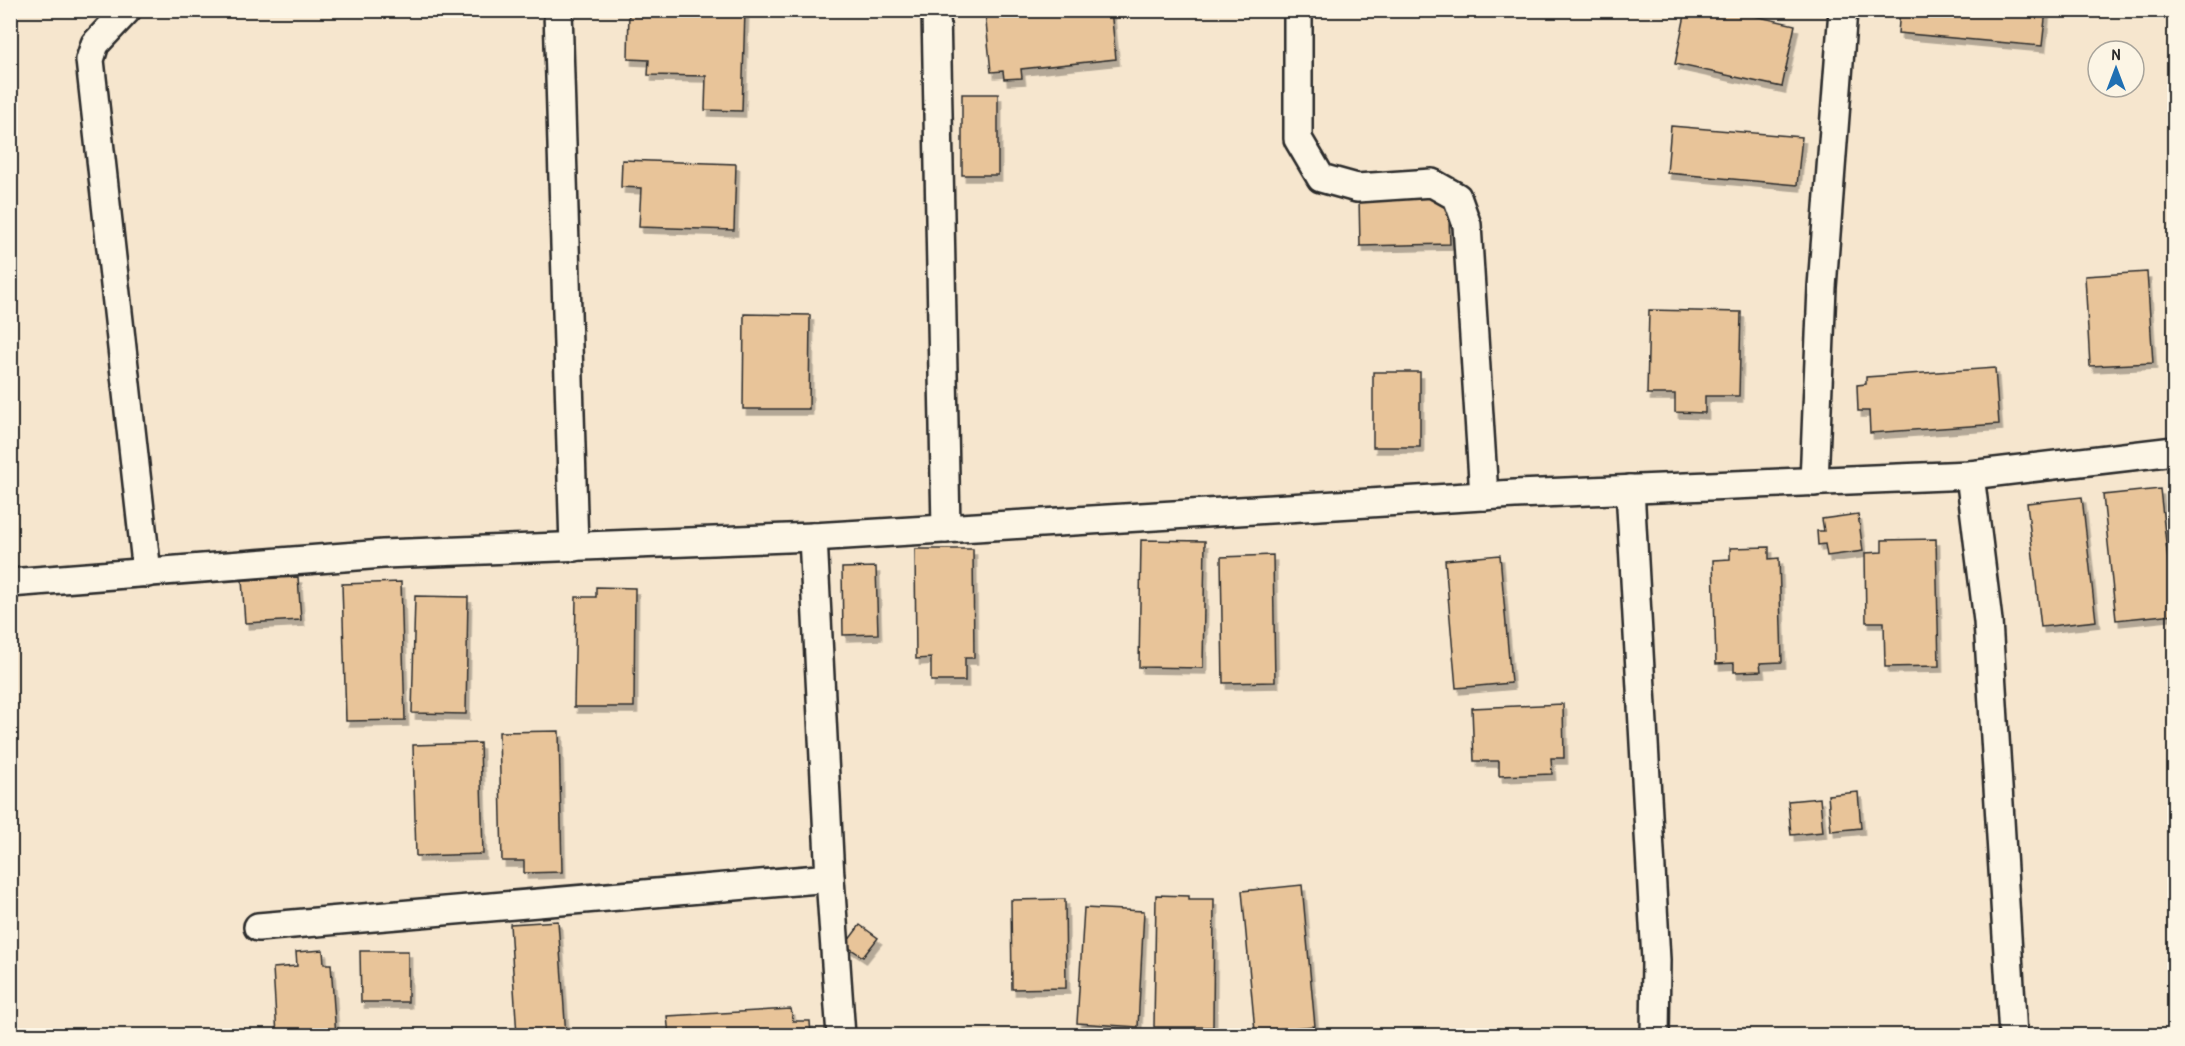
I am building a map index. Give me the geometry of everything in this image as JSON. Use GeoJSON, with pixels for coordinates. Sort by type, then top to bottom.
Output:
{"type":"FeatureCollection","features":[{"type":"Feature","properties":{"kind":"street"},"geometry":{"type":"LineString","coordinates":[[127,10],[95,44],[90,60],[147,573]]}},
{"type":"Feature","properties":{"kind":"street"},"geometry":{"type":"LineString","coordinates":[[558,10],[574,547]]}},
{"type":"Feature","properties":{"kind":"street"},"geometry":{"type":"LineString","coordinates":[[936,10],[946,529]]}},
{"type":"Feature","properties":{"kind":"street"},"geometry":{"type":"LineString","coordinates":[[1298,10],[1298,139],[1322,178],[1357,188],[1432,183],[1457,197],[1467,225],[1484,496]]}},
{"type":"Feature","properties":{"kind":"street"},"geometry":{"type":"LineString","coordinates":[[1814,482],[1822,287],[1843,10]]}},
{"type":"Feature","properties":{"kind":"street"},"geometry":{"type":"LineString","coordinates":[[10,583],[383,554],[813,537],[1484,496],[1970,475],[2175,451]]}},
{"type":"Feature","properties":{"kind":"street"},"geometry":{"type":"LineString","coordinates":[[1970,475],[1988,621],[2013,1035]]}},
{"type":"Feature","properties":{"kind":"street"},"geometry":{"type":"LineString","coordinates":[[1630,489],[1656,960],[1655,1035]]}},
{"type":"Feature","properties":{"kind":"street"},"geometry":{"type":"LineString","coordinates":[[813,537],[830,878],[841,1035]]}},
{"type":"Feature","properties":{"kind":"street"},"geometry":{"type":"LineString","coordinates":[[258,927],[830,878]]}},
{"type":"Feature","properties":{"kind":"building"},"geometry":{"type":"Polygon","coordinates":[[[629,10],[745,10],[742,111],[705,110],[706,76],[648,75],[649,60],[628,59],[629,10]]]}},
{"type":"Feature","properties":{"kind":"building"},"geometry":{"type":"Polygon","coordinates":[[[1111,10],[1116,59],[1021,69],[1022,78],[1004,79],[1003,71],[991,72],[985,12],[1111,10]]]}},
{"type":"Feature","properties":{"kind":"building"},"geometry":{"type":"Polygon","coordinates":[[[1686,10],[1728,10],[1795,25],[1782,87],[1675,64],[1686,10]]]}},
{"type":"Feature","properties":{"kind":"building"},"geometry":{"type":"Polygon","coordinates":[[[1900,10],[2046,10],[2042,46],[1898,33],[1900,10]]]}},
{"type":"Feature","properties":{"kind":"building"},"geometry":{"type":"Polygon","coordinates":[[[962,94],[998,94],[998,175],[962,175],[962,94]]]}},
{"type":"Feature","properties":{"kind":"building"},"geometry":{"type":"Polygon","coordinates":[[[1671,126],[1802,137],[1797,185],[1667,173],[1671,126]]]}},
{"type":"Feature","properties":{"kind":"building"},"geometry":{"type":"Polygon","coordinates":[[[622,160],[736,164],[734,230],[639,227],[641,188],[621,187],[622,160]]]}},
{"type":"Feature","properties":{"kind":"building"},"geometry":{"type":"Polygon","coordinates":[[[1448,195],[1450,244],[1360,246],[1359,197],[1448,195]]]}},
{"type":"Feature","properties":{"kind":"building"},"geometry":{"type":"Polygon","coordinates":[[[2147,272],[2153,363],[2090,366],[2085,276],[2147,272]]]}},
{"type":"Feature","properties":{"kind":"building"},"geometry":{"type":"Polygon","coordinates":[[[1649,310],[1741,312],[1739,396],[1705,396],[1705,413],[1675,412],[1675,394],[1647,394],[1649,310]]]}},
{"type":"Feature","properties":{"kind":"building"},"geometry":{"type":"Polygon","coordinates":[[[744,314],[810,315],[809,409],[743,409],[744,314]]]}},
{"type":"Feature","properties":{"kind":"building"},"geometry":{"type":"Polygon","coordinates":[[[1995,368],[1999,424],[1870,433],[1869,411],[1858,411],[1857,385],[1866,384],[1866,377],[1995,368]]]}},
{"type":"Feature","properties":{"kind":"building"},"geometry":{"type":"Polygon","coordinates":[[[1373,372],[1420,372],[1420,447],[1373,447],[1373,372]]]}},
{"type":"Feature","properties":{"kind":"building"},"geometry":{"type":"Polygon","coordinates":[[[2160,489],[2174,614],[2116,620],[2103,495],[2160,489]]]}},
{"type":"Feature","properties":{"kind":"building"},"geometry":{"type":"Polygon","coordinates":[[[2082,497],[2096,621],[2041,627],[2027,503],[2082,497]]]}},
{"type":"Feature","properties":{"kind":"building"},"geometry":{"type":"Polygon","coordinates":[[[1858,514],[1863,551],[1827,556],[1825,544],[1818,545],[1817,531],[1824,531],[1822,519],[1858,514]]]}},
{"type":"Feature","properties":{"kind":"building"},"geometry":{"type":"Polygon","coordinates":[[[1936,539],[1939,666],[1885,667],[1884,622],[1866,622],[1865,553],[1882,552],[1882,540],[1936,539]]]}},
{"type":"Feature","properties":{"kind":"building"},"geometry":{"type":"Polygon","coordinates":[[[1141,540],[1205,541],[1203,668],[1139,667],[1141,540]]]}},
{"type":"Feature","properties":{"kind":"building"},"geometry":{"type":"Polygon","coordinates":[[[1769,547],[1769,559],[1779,558],[1782,662],[1760,663],[1761,671],[1734,672],[1734,663],[1716,664],[1713,560],[1730,559],[1730,548],[1769,547]]]}},
{"type":"Feature","properties":{"kind":"building"},"geometry":{"type":"Polygon","coordinates":[[[915,549],[973,549],[974,658],[965,658],[965,681],[931,681],[931,658],[916,659],[915,549]]]}},
{"type":"Feature","properties":{"kind":"building"},"geometry":{"type":"Polygon","coordinates":[[[1273,555],[1275,682],[1223,683],[1221,557],[1273,555]]]}},
{"type":"Feature","properties":{"kind":"building"},"geometry":{"type":"Polygon","coordinates":[[[1500,555],[1511,683],[1456,688],[1445,560],[1500,555]]]}},
{"type":"Feature","properties":{"kind":"building"},"geometry":{"type":"Polygon","coordinates":[[[876,567],[878,634],[843,635],[842,568],[876,567]]]}},
{"type":"Feature","properties":{"kind":"building"},"geometry":{"type":"Polygon","coordinates":[[[298,577],[301,620],[245,623],[242,580],[298,577]]]}},
{"type":"Feature","properties":{"kind":"building"},"geometry":{"type":"Polygon","coordinates":[[[401,582],[405,720],[346,721],[342,584],[401,582]]]}},
{"type":"Feature","properties":{"kind":"building"},"geometry":{"type":"Polygon","coordinates":[[[596,587],[635,588],[634,707],[574,707],[576,597],[596,597],[596,587]]]}},
{"type":"Feature","properties":{"kind":"building"},"geometry":{"type":"Polygon","coordinates":[[[415,596],[468,597],[466,714],[412,713],[415,596]]]}},
{"type":"Feature","properties":{"kind":"building"},"geometry":{"type":"Polygon","coordinates":[[[1563,704],[1564,758],[1551,758],[1552,774],[1499,776],[1499,761],[1474,761],[1472,708],[1563,704]]]}},
{"type":"Feature","properties":{"kind":"building"},"geometry":{"type":"Polygon","coordinates":[[[559,731],[562,872],[524,873],[524,861],[502,861],[499,732],[559,731]]]}},
{"type":"Feature","properties":{"kind":"building"},"geometry":{"type":"Polygon","coordinates":[[[480,743],[483,854],[416,856],[413,745],[480,743]]]}},
{"type":"Feature","properties":{"kind":"building"},"geometry":{"type":"Polygon","coordinates":[[[1858,792],[1861,828],[1831,831],[1828,795],[1858,792]]]}},
{"type":"Feature","properties":{"kind":"building"},"geometry":{"type":"Polygon","coordinates":[[[1820,798],[1823,832],[1791,835],[1788,801],[1820,798]]]}},
{"type":"Feature","properties":{"kind":"building"},"geometry":{"type":"Polygon","coordinates":[[[1302,885],[1315,1026],[1255,1031],[1242,891],[1302,885]]]}},
{"type":"Feature","properties":{"kind":"building"},"geometry":{"type":"Polygon","coordinates":[[[1156,895],[1214,899],[1213,1027],[1154,1027],[1156,895]]]}},
{"type":"Feature","properties":{"kind":"building"},"geometry":{"type":"Polygon","coordinates":[[[1065,899],[1066,988],[1012,989],[1011,900],[1065,899]]]}},
{"type":"Feature","properties":{"kind":"building"},"geometry":{"type":"Polygon","coordinates":[[[1084,908],[1144,911],[1138,1027],[1077,1023],[1084,908]]]}},
{"type":"Feature","properties":{"kind":"building"},"geometry":{"type":"Polygon","coordinates":[[[558,921],[566,1036],[517,1036],[510,924],[558,921]]]}},
{"type":"Feature","properties":{"kind":"building"},"geometry":{"type":"Polygon","coordinates":[[[860,925],[878,938],[863,957],[845,945],[860,925]]]}},
{"type":"Feature","properties":{"kind":"building"},"geometry":{"type":"Polygon","coordinates":[[[323,950],[324,964],[331,964],[336,1036],[277,1036],[273,968],[297,966],[296,952],[323,950]]]}},
{"type":"Feature","properties":{"kind":"building"},"geometry":{"type":"Polygon","coordinates":[[[360,951],[408,951],[408,1002],[361,1002],[360,951]]]}},
{"type":"Feature","properties":{"kind":"building"},"geometry":{"type":"Polygon","coordinates":[[[791,1009],[793,1021],[810,1021],[811,1036],[669,1036],[667,1016],[791,1009]]]}}]}
